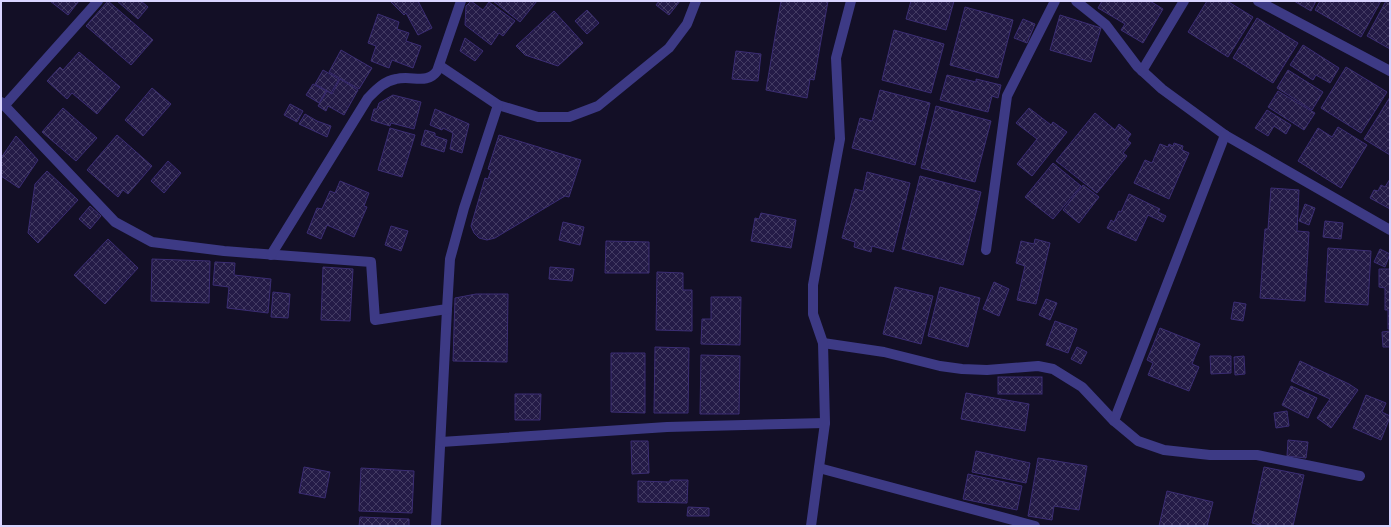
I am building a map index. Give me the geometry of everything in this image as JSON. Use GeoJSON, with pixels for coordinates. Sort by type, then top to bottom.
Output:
{"type":"FeatureCollection","features":[{"type":"Feature","properties":{"kind":"street"},"geometry":{"type":"LineString","coordinates":[[98,1],[3,103],[115,222],[152,242],[271,255],[371,262],[375,320],[447,309]]}},
{"type":"Feature","properties":{"kind":"street"},"geometry":{"type":"LineString","coordinates":[[271,255],[368,98],[381,85],[395,79],[413,77],[426,80],[433,78],[440,66],[461,1]]}},
{"type":"Feature","properties":{"kind":"street"},"geometry":{"type":"LineString","coordinates":[[440,66],[498,105],[538,117],[569,117],[598,106],[669,48],[687,24],[696,1]]}},
{"type":"Feature","properties":{"kind":"street"},"geometry":{"type":"LineString","coordinates":[[811,526],[824,423],[822,343],[813,314],[813,284],[840,139],[836,58],[851,1]]}},
{"type":"Feature","properties":{"kind":"street"},"geometry":{"type":"LineString","coordinates":[[986,250],[1007,96],[1055,1]]}},
{"type":"Feature","properties":{"kind":"street"},"geometry":{"type":"LineString","coordinates":[[1076,1],[1106,26],[1142,71],[1162,89],[1225,135],[1390,230]]}},
{"type":"Feature","properties":{"kind":"street"},"geometry":{"type":"LineString","coordinates":[[1142,71],[1184,1]]}},
{"type":"Feature","properties":{"kind":"street"},"geometry":{"type":"LineString","coordinates":[[1258,1],[1390,71]]}},
{"type":"Feature","properties":{"kind":"street"},"geometry":{"type":"LineString","coordinates":[[436,526],[450,259],[464,208],[498,105]]}},
{"type":"Feature","properties":{"kind":"street"},"geometry":{"type":"LineString","coordinates":[[1114,421],[1225,135]]}},
{"type":"Feature","properties":{"kind":"street"},"geometry":{"type":"LineString","coordinates":[[822,343],[884,352],[940,366],[962,369],[987,370],[1038,366],[1053,369],[1082,388],[1114,421],[1138,441],[1164,450],[1210,455],[1257,455],[1360,476]]}},
{"type":"Feature","properties":{"kind":"street"},"geometry":{"type":"LineString","coordinates":[[441,442],[667,427],[824,423]]}},
{"type":"Feature","properties":{"kind":"street"},"geometry":{"type":"LineString","coordinates":[[819,468],[1035,526]]}},
{"type":"Feature","properties":{"kind":"building"},"geometry":{"type":"Polygon","coordinates":[[[50,1],[79,1],[68,15],[50,1]]]}},
{"type":"Feature","properties":{"kind":"building"},"geometry":{"type":"Polygon","coordinates":[[[108,1],[153,40],[131,65],[86,26],[108,1]]]}},
{"type":"Feature","properties":{"kind":"building"},"geometry":{"type":"Polygon","coordinates":[[[117,1],[141,1],[148,7],[138,19],[117,1]]]}},
{"type":"Feature","properties":{"kind":"building"},"geometry":{"type":"Polygon","coordinates":[[[390,1],[418,1],[432,28],[418,35],[406,13],[404,15],[390,1]]]}},
{"type":"Feature","properties":{"kind":"building"},"geometry":{"type":"Polygon","coordinates":[[[471,1],[483,10],[489,2],[515,21],[503,36],[499,33],[491,45],[465,25],[466,6],[471,1]]]}},
{"type":"Feature","properties":{"kind":"building"},"geometry":{"type":"Polygon","coordinates":[[[493,1],[537,1],[520,22],[493,1]]]}},
{"type":"Feature","properties":{"kind":"building"},"geometry":{"type":"Polygon","coordinates":[[[659,1],[680,1],[669,15],[656,5],[659,1]]]}},
{"type":"Feature","properties":{"kind":"building"},"geometry":{"type":"Polygon","coordinates":[[[781,1],[828,1],[814,80],[810,79],[807,98],[766,90],[781,1]]]}},
{"type":"Feature","properties":{"kind":"building"},"geometry":{"type":"Polygon","coordinates":[[[911,1],[954,1],[946,30],[906,19],[911,1]]]}},
{"type":"Feature","properties":{"kind":"building"},"geometry":{"type":"Polygon","coordinates":[[[1102,1],[1150,1],[1163,9],[1143,43],[1121,30],[1125,24],[1098,8],[1102,1]]]}},
{"type":"Feature","properties":{"kind":"building"},"geometry":{"type":"Polygon","coordinates":[[[1207,1],[1227,1],[1253,17],[1228,57],[1188,32],[1207,1]]]}},
{"type":"Feature","properties":{"kind":"building"},"geometry":{"type":"Polygon","coordinates":[[[1294,1],[1316,1],[1311,11],[1294,1]]]}},
{"type":"Feature","properties":{"kind":"building"},"geometry":{"type":"Polygon","coordinates":[[[1320,1],[1381,1],[1361,37],[1315,10],[1320,1]]]}},
{"type":"Feature","properties":{"kind":"building"},"geometry":{"type":"Polygon","coordinates":[[[1386,1],[1390,1],[1390,49],[1367,36],[1386,1]]]}},
{"type":"Feature","properties":{"kind":"building"},"geometry":{"type":"Polygon","coordinates":[[[965,7],[1013,20],[998,78],[950,65],[965,7]]]}},
{"type":"Feature","properties":{"kind":"building"},"geometry":{"type":"Polygon","coordinates":[[[587,10],[599,23],[587,34],[575,21],[587,10]]]}},
{"type":"Feature","properties":{"kind":"building"},"geometry":{"type":"Polygon","coordinates":[[[554,11],[583,43],[558,66],[525,55],[516,46],[554,11]]]}},
{"type":"Feature","properties":{"kind":"building"},"geometry":{"type":"Polygon","coordinates":[[[378,14],[399,22],[397,29],[409,33],[406,41],[421,46],[413,68],[392,60],[389,68],[371,61],[376,46],[368,43],[378,14]]]}},
{"type":"Feature","properties":{"kind":"building"},"geometry":{"type":"Polygon","coordinates":[[[1060,15],[1101,28],[1091,62],[1050,50],[1060,15]]]}},
{"type":"Feature","properties":{"kind":"building"},"geometry":{"type":"Polygon","coordinates":[[[1257,18],[1298,43],[1273,83],[1233,58],[1257,18]]]}},
{"type":"Feature","properties":{"kind":"building"},"geometry":{"type":"Polygon","coordinates":[[[1023,19],[1035,24],[1027,43],[1014,38],[1023,19]]]}},
{"type":"Feature","properties":{"kind":"building"},"geometry":{"type":"Polygon","coordinates":[[[894,30],[944,44],[931,93],[882,80],[894,30]]]}},
{"type":"Feature","properties":{"kind":"building"},"geometry":{"type":"Polygon","coordinates":[[[465,38],[483,51],[475,61],[460,51],[465,38]]]}},
{"type":"Feature","properties":{"kind":"building"},"geometry":{"type":"Polygon","coordinates":[[[1303,45],[1339,68],[1330,83],[1316,75],[1313,80],[1290,65],[1303,45]]]}},
{"type":"Feature","properties":{"kind":"building"},"geometry":{"type":"Polygon","coordinates":[[[341,50],[372,68],[359,89],[329,72],[341,50]]]}},
{"type":"Feature","properties":{"kind":"building"},"geometry":{"type":"Polygon","coordinates":[[[736,51],[761,54],[758,81],[732,79],[736,51]]]}},
{"type":"Feature","properties":{"kind":"building"},"geometry":{"type":"Polygon","coordinates":[[[79,52],[120,87],[97,114],[72,93],[67,99],[47,81],[60,67],[63,70],[79,52]]]}},
{"type":"Feature","properties":{"kind":"building"},"geometry":{"type":"Polygon","coordinates":[[[1346,67],[1387,92],[1361,133],[1321,108],[1346,67]]]}},
{"type":"Feature","properties":{"kind":"building"},"geometry":{"type":"Polygon","coordinates":[[[323,70],[339,79],[331,93],[315,84],[323,70]]]}},
{"type":"Feature","properties":{"kind":"building"},"geometry":{"type":"Polygon","coordinates":[[[1288,70],[1323,92],[1312,110],[1277,88],[1288,70]]]}},
{"type":"Feature","properties":{"kind":"building"},"geometry":{"type":"Polygon","coordinates":[[[947,75],[976,82],[976,79],[1001,85],[998,98],[992,96],[988,112],[940,100],[947,75]]]}},
{"type":"Feature","properties":{"kind":"building"},"geometry":{"type":"Polygon","coordinates":[[[340,79],[358,90],[344,115],[328,106],[326,111],[318,106],[327,91],[332,94],[340,79]]]}},
{"type":"Feature","properties":{"kind":"building"},"geometry":{"type":"Polygon","coordinates":[[[313,84],[326,91],[319,103],[306,95],[313,84]]]}},
{"type":"Feature","properties":{"kind":"building"},"geometry":{"type":"Polygon","coordinates":[[[152,88],[171,104],[143,136],[125,120],[152,88]]]}},
{"type":"Feature","properties":{"kind":"building"},"geometry":{"type":"Polygon","coordinates":[[[880,90],[930,103],[915,165],[852,148],[860,118],[872,121],[880,90]]]}},
{"type":"Feature","properties":{"kind":"building"},"geometry":{"type":"Polygon","coordinates":[[[1278,91],[1315,113],[1304,130],[1268,107],[1278,91]]]}},
{"type":"Feature","properties":{"kind":"building"},"geometry":{"type":"Polygon","coordinates":[[[393,95],[421,102],[414,129],[391,123],[390,126],[371,120],[374,109],[377,109],[379,103],[393,95]]]}},
{"type":"Feature","properties":{"kind":"building"},"geometry":{"type":"Polygon","coordinates":[[[1390,97],[1390,155],[1364,139],[1390,97]]]}},
{"type":"Feature","properties":{"kind":"building"},"geometry":{"type":"Polygon","coordinates":[[[290,104],[303,111],[297,122],[284,115],[290,104]]]}},
{"type":"Feature","properties":{"kind":"building"},"geometry":{"type":"Polygon","coordinates":[[[936,106],[991,121],[975,182],[921,168],[936,106]]]}},
{"type":"Feature","properties":{"kind":"building"},"geometry":{"type":"Polygon","coordinates":[[[63,108],[97,138],[76,161],[42,132],[63,108]]]}},
{"type":"Feature","properties":{"kind":"building"},"geometry":{"type":"Polygon","coordinates":[[[1029,108],[1051,125],[1053,122],[1067,132],[1032,176],[1017,164],[1037,139],[1016,123],[1029,108]]]}},
{"type":"Feature","properties":{"kind":"building"},"geometry":{"type":"Polygon","coordinates":[[[435,109],[469,124],[462,153],[450,149],[453,133],[443,128],[442,130],[430,125],[435,109]]]}},
{"type":"Feature","properties":{"kind":"building"},"geometry":{"type":"Polygon","coordinates":[[[1267,110],[1291,125],[1286,134],[1274,126],[1268,136],[1255,128],[1267,110]]]}},
{"type":"Feature","properties":{"kind":"building"},"geometry":{"type":"Polygon","coordinates":[[[1095,113],[1115,130],[1119,124],[1131,134],[1127,140],[1131,143],[1123,153],[1127,156],[1097,193],[1056,161],[1095,113]]]}},
{"type":"Feature","properties":{"kind":"building"},"geometry":{"type":"Polygon","coordinates":[[[305,114],[317,121],[331,126],[327,137],[299,124],[305,114]]]}},
{"type":"Feature","properties":{"kind":"building"},"geometry":{"type":"Polygon","coordinates":[[[1338,127],[1367,145],[1341,188],[1298,161],[1318,128],[1332,137],[1338,127]]]}},
{"type":"Feature","properties":{"kind":"building"},"geometry":{"type":"Polygon","coordinates":[[[390,128],[415,135],[402,177],[378,170],[390,128]]]}},
{"type":"Feature","properties":{"kind":"building"},"geometry":{"type":"Polygon","coordinates":[[[425,130],[435,133],[435,136],[447,140],[444,152],[421,145],[425,130]]]}},
{"type":"Feature","properties":{"kind":"building"},"geometry":{"type":"Polygon","coordinates":[[[117,135],[152,166],[128,194],[123,190],[118,197],[87,170],[117,135]]]}},
{"type":"Feature","properties":{"kind":"building"},"geometry":{"type":"Polygon","coordinates":[[[499,135],[581,160],[569,197],[565,196],[495,238],[487,240],[479,238],[474,233],[471,226],[485,178],[488,179],[491,170],[488,169],[499,135]]]}},
{"type":"Feature","properties":{"kind":"building"},"geometry":{"type":"Polygon","coordinates":[[[16,136],[38,160],[19,188],[1,176],[1,158],[16,136]]]}},
{"type":"Feature","properties":{"kind":"building"},"geometry":{"type":"Polygon","coordinates":[[[1174,143],[1183,146],[1182,150],[1189,153],[1169,199],[1134,183],[1145,160],[1152,163],[1160,144],[1168,147],[1169,144],[1173,146],[1174,143]]]}},
{"type":"Feature","properties":{"kind":"building"},"geometry":{"type":"Polygon","coordinates":[[[168,161],[181,173],[164,193],[151,181],[168,161]]]}},
{"type":"Feature","properties":{"kind":"building"},"geometry":{"type":"Polygon","coordinates":[[[1053,163],[1081,186],[1053,219],[1025,197],[1053,163]]]}},
{"type":"Feature","properties":{"kind":"building"},"geometry":{"type":"Polygon","coordinates":[[[47,171],[78,200],[38,243],[28,233],[35,184],[47,171]]]}},
{"type":"Feature","properties":{"kind":"building"},"geometry":{"type":"Polygon","coordinates":[[[867,172],[910,183],[893,252],[872,246],[871,252],[854,247],[855,242],[842,238],[855,189],[863,191],[867,172]]]}},
{"type":"Feature","properties":{"kind":"building"},"geometry":{"type":"Polygon","coordinates":[[[920,176],[981,192],[963,265],[902,249],[920,176]]]}},
{"type":"Feature","properties":{"kind":"building"},"geometry":{"type":"Polygon","coordinates":[[[1390,179],[1390,209],[1370,198],[1374,190],[1378,191],[1381,185],[1385,187],[1390,179]]]}},
{"type":"Feature","properties":{"kind":"building"},"geometry":{"type":"Polygon","coordinates":[[[340,181],[369,193],[364,206],[367,207],[354,237],[327,225],[321,239],[307,233],[317,208],[322,209],[330,191],[335,193],[340,181]]]}},
{"type":"Feature","properties":{"kind":"building"},"geometry":{"type":"Polygon","coordinates":[[[1083,185],[1099,197],[1079,223],[1063,210],[1083,185]]]}},
{"type":"Feature","properties":{"kind":"building"},"geometry":{"type":"Polygon","coordinates":[[[1271,188],[1299,190],[1297,231],[1309,232],[1305,301],[1260,298],[1265,229],[1268,229],[1271,188]]]}},
{"type":"Feature","properties":{"kind":"building"},"geometry":{"type":"Polygon","coordinates":[[[1129,194],[1160,209],[1158,212],[1166,216],[1163,222],[1148,215],[1136,241],[1107,228],[1111,220],[1114,222],[1119,211],[1121,212],[1129,194]]]}},
{"type":"Feature","properties":{"kind":"building"},"geometry":{"type":"Polygon","coordinates":[[[1305,204],[1315,208],[1309,225],[1299,221],[1305,204]]]}},
{"type":"Feature","properties":{"kind":"building"},"geometry":{"type":"Polygon","coordinates":[[[90,206],[101,216],[90,229],[79,219],[90,206]]]}},
{"type":"Feature","properties":{"kind":"building"},"geometry":{"type":"Polygon","coordinates":[[[761,213],[796,220],[791,248],[751,241],[755,218],[759,219],[761,213]]]}},
{"type":"Feature","properties":{"kind":"building"},"geometry":{"type":"Polygon","coordinates":[[[1325,221],[1343,223],[1341,239],[1323,237],[1325,221]]]}},
{"type":"Feature","properties":{"kind":"building"},"geometry":{"type":"Polygon","coordinates":[[[563,222],[584,227],[580,245],[559,240],[563,222]]]}},
{"type":"Feature","properties":{"kind":"building"},"geometry":{"type":"Polygon","coordinates":[[[391,226],[408,231],[401,251],[385,245],[391,226]]]}},
{"type":"Feature","properties":{"kind":"building"},"geometry":{"type":"Polygon","coordinates":[[[108,239],[138,268],[105,304],[74,275],[108,239]]]}},
{"type":"Feature","properties":{"kind":"building"},"geometry":{"type":"Polygon","coordinates":[[[1035,239],[1050,243],[1036,304],[1017,300],[1025,266],[1016,263],[1021,241],[1034,244],[1035,239]]]}},
{"type":"Feature","properties":{"kind":"building"},"geometry":{"type":"Polygon","coordinates":[[[606,241],[649,242],[649,273],[605,273],[606,241]]]}},
{"type":"Feature","properties":{"kind":"building"},"geometry":{"type":"Polygon","coordinates":[[[1328,248],[1371,251],[1368,305],[1325,302],[1328,248]]]}},
{"type":"Feature","properties":{"kind":"building"},"geometry":{"type":"Polygon","coordinates":[[[1380,249],[1390,254],[1385,267],[1374,262],[1380,249]]]}},
{"type":"Feature","properties":{"kind":"building"},"geometry":{"type":"Polygon","coordinates":[[[152,259],[210,261],[209,303],[151,301],[152,259]]]}},
{"type":"Feature","properties":{"kind":"building"},"geometry":{"type":"Polygon","coordinates":[[[215,262],[235,263],[234,275],[271,279],[268,313],[227,308],[229,287],[213,285],[215,262]]]}},
{"type":"Feature","properties":{"kind":"building"},"geometry":{"type":"Polygon","coordinates":[[[323,267],[353,269],[350,321],[321,320],[323,267]]]}},
{"type":"Feature","properties":{"kind":"building"},"geometry":{"type":"Polygon","coordinates":[[[550,267],[574,269],[572,281],[549,279],[550,267]]]}},
{"type":"Feature","properties":{"kind":"building"},"geometry":{"type":"Polygon","coordinates":[[[1379,269],[1390,269],[1390,329],[1388,329],[1388,310],[1385,310],[1385,288],[1379,287],[1379,269]]]}},
{"type":"Feature","properties":{"kind":"building"},"geometry":{"type":"Polygon","coordinates":[[[657,272],[683,273],[683,290],[692,290],[692,331],[656,330],[657,272]]]}},
{"type":"Feature","properties":{"kind":"building"},"geometry":{"type":"Polygon","coordinates":[[[994,282],[1009,289],[999,316],[983,309],[994,282]]]}},
{"type":"Feature","properties":{"kind":"building"},"geometry":{"type":"Polygon","coordinates":[[[895,287],[933,296],[921,344],[883,334],[895,287]]]}},
{"type":"Feature","properties":{"kind":"building"},"geometry":{"type":"Polygon","coordinates":[[[940,287],[980,298],[968,347],[928,336],[940,287]]]}},
{"type":"Feature","properties":{"kind":"building"},"geometry":{"type":"Polygon","coordinates":[[[273,292],[290,294],[288,318],[271,317],[273,292]]]}},
{"type":"Feature","properties":{"kind":"building"},"geometry":{"type":"Polygon","coordinates":[[[476,294],[508,294],[507,362],[453,361],[455,298],[476,294]]]}},
{"type":"Feature","properties":{"kind":"building"},"geometry":{"type":"Polygon","coordinates":[[[711,297],[741,297],[740,345],[701,344],[702,319],[711,319],[711,297]]]}},
{"type":"Feature","properties":{"kind":"building"},"geometry":{"type":"Polygon","coordinates":[[[1046,299],[1057,303],[1050,320],[1039,315],[1046,299]]]}},
{"type":"Feature","properties":{"kind":"building"},"geometry":{"type":"Polygon","coordinates":[[[1234,302],[1246,304],[1243,321],[1231,319],[1234,302]]]}},
{"type":"Feature","properties":{"kind":"building"},"geometry":{"type":"Polygon","coordinates":[[[1055,321],[1077,329],[1068,353],[1046,345],[1055,321]]]}},
{"type":"Feature","properties":{"kind":"building"},"geometry":{"type":"Polygon","coordinates":[[[1160,328],[1200,344],[1192,364],[1199,367],[1189,391],[1148,375],[1153,363],[1147,360],[1160,328]]]}},
{"type":"Feature","properties":{"kind":"building"},"geometry":{"type":"Polygon","coordinates":[[[1390,331],[1390,347],[1383,347],[1382,332],[1390,331]]]}},
{"type":"Feature","properties":{"kind":"building"},"geometry":{"type":"Polygon","coordinates":[[[655,347],[689,348],[688,413],[654,413],[655,347]]]}},
{"type":"Feature","properties":{"kind":"building"},"geometry":{"type":"Polygon","coordinates":[[[1077,347],[1087,352],[1081,364],[1071,359],[1077,347]]]}},
{"type":"Feature","properties":{"kind":"building"},"geometry":{"type":"Polygon","coordinates":[[[611,353],[645,353],[645,413],[611,412],[611,353]]]}},
{"type":"Feature","properties":{"kind":"building"},"geometry":{"type":"Polygon","coordinates":[[[701,355],[740,356],[739,414],[700,414],[701,355]]]}},
{"type":"Feature","properties":{"kind":"building"},"geometry":{"type":"Polygon","coordinates":[[[1210,356],[1231,356],[1231,373],[1211,374],[1210,356]]]}},
{"type":"Feature","properties":{"kind":"building"},"geometry":{"type":"Polygon","coordinates":[[[1244,356],[1245,374],[1235,375],[1234,357],[1244,356]]]}},
{"type":"Feature","properties":{"kind":"building"},"geometry":{"type":"Polygon","coordinates":[[[1300,361],[1349,384],[1358,390],[1331,428],[1317,418],[1330,399],[1291,381],[1300,361]]]}},
{"type":"Feature","properties":{"kind":"building"},"geometry":{"type":"Polygon","coordinates":[[[998,377],[1042,377],[1042,394],[998,394],[998,377]]]}},
{"type":"Feature","properties":{"kind":"building"},"geometry":{"type":"Polygon","coordinates":[[[1291,386],[1317,398],[1308,418],[1282,405],[1291,386]]]}},
{"type":"Feature","properties":{"kind":"building"},"geometry":{"type":"Polygon","coordinates":[[[966,393],[1029,404],[1025,431],[961,419],[966,393]]]}},
{"type":"Feature","properties":{"kind":"building"},"geometry":{"type":"Polygon","coordinates":[[[515,394],[541,394],[540,420],[515,420],[515,394]]]}},
{"type":"Feature","properties":{"kind":"building"},"geometry":{"type":"Polygon","coordinates":[[[1366,395],[1386,403],[1382,412],[1390,417],[1381,440],[1353,428],[1366,395]]]}},
{"type":"Feature","properties":{"kind":"building"},"geometry":{"type":"Polygon","coordinates":[[[1287,411],[1289,426],[1276,428],[1274,413],[1287,411]]]}},
{"type":"Feature","properties":{"kind":"building"},"geometry":{"type":"Polygon","coordinates":[[[1288,440],[1308,442],[1306,458],[1287,456],[1288,440]]]}},
{"type":"Feature","properties":{"kind":"building"},"geometry":{"type":"Polygon","coordinates":[[[631,441],[648,441],[649,473],[632,474],[631,441]]]}},
{"type":"Feature","properties":{"kind":"building"},"geometry":{"type":"Polygon","coordinates":[[[976,451],[1030,463],[1026,483],[972,472],[976,451]]]}},
{"type":"Feature","properties":{"kind":"building"},"geometry":{"type":"Polygon","coordinates":[[[1038,458],[1087,466],[1079,510],[1054,506],[1052,520],[1028,516],[1038,458]]]}},
{"type":"Feature","properties":{"kind":"building"},"geometry":{"type":"Polygon","coordinates":[[[304,467],[330,472],[325,498],[299,493],[304,467]]]}},
{"type":"Feature","properties":{"kind":"building"},"geometry":{"type":"Polygon","coordinates":[[[1264,467],[1304,475],[1293,526],[1264,526],[1252,523],[1264,467]]]}},
{"type":"Feature","properties":{"kind":"building"},"geometry":{"type":"Polygon","coordinates":[[[361,468],[414,471],[412,513],[359,511],[361,468]]]}},
{"type":"Feature","properties":{"kind":"building"},"geometry":{"type":"Polygon","coordinates":[[[968,474],[1022,486],[1017,510],[963,499],[968,474]]]}},
{"type":"Feature","properties":{"kind":"building"},"geometry":{"type":"Polygon","coordinates":[[[670,480],[688,480],[687,503],[638,502],[638,481],[670,482],[670,480]]]}},
{"type":"Feature","properties":{"kind":"building"},"geometry":{"type":"Polygon","coordinates":[[[1167,491],[1213,502],[1207,526],[1159,526],[1167,491]]]}},
{"type":"Feature","properties":{"kind":"building"},"geometry":{"type":"Polygon","coordinates":[[[688,507],[709,508],[709,516],[687,516],[688,507]]]}},
{"type":"Feature","properties":{"kind":"building"},"geometry":{"type":"Polygon","coordinates":[[[360,517],[409,519],[409,526],[359,526],[360,517]]]}}]}
